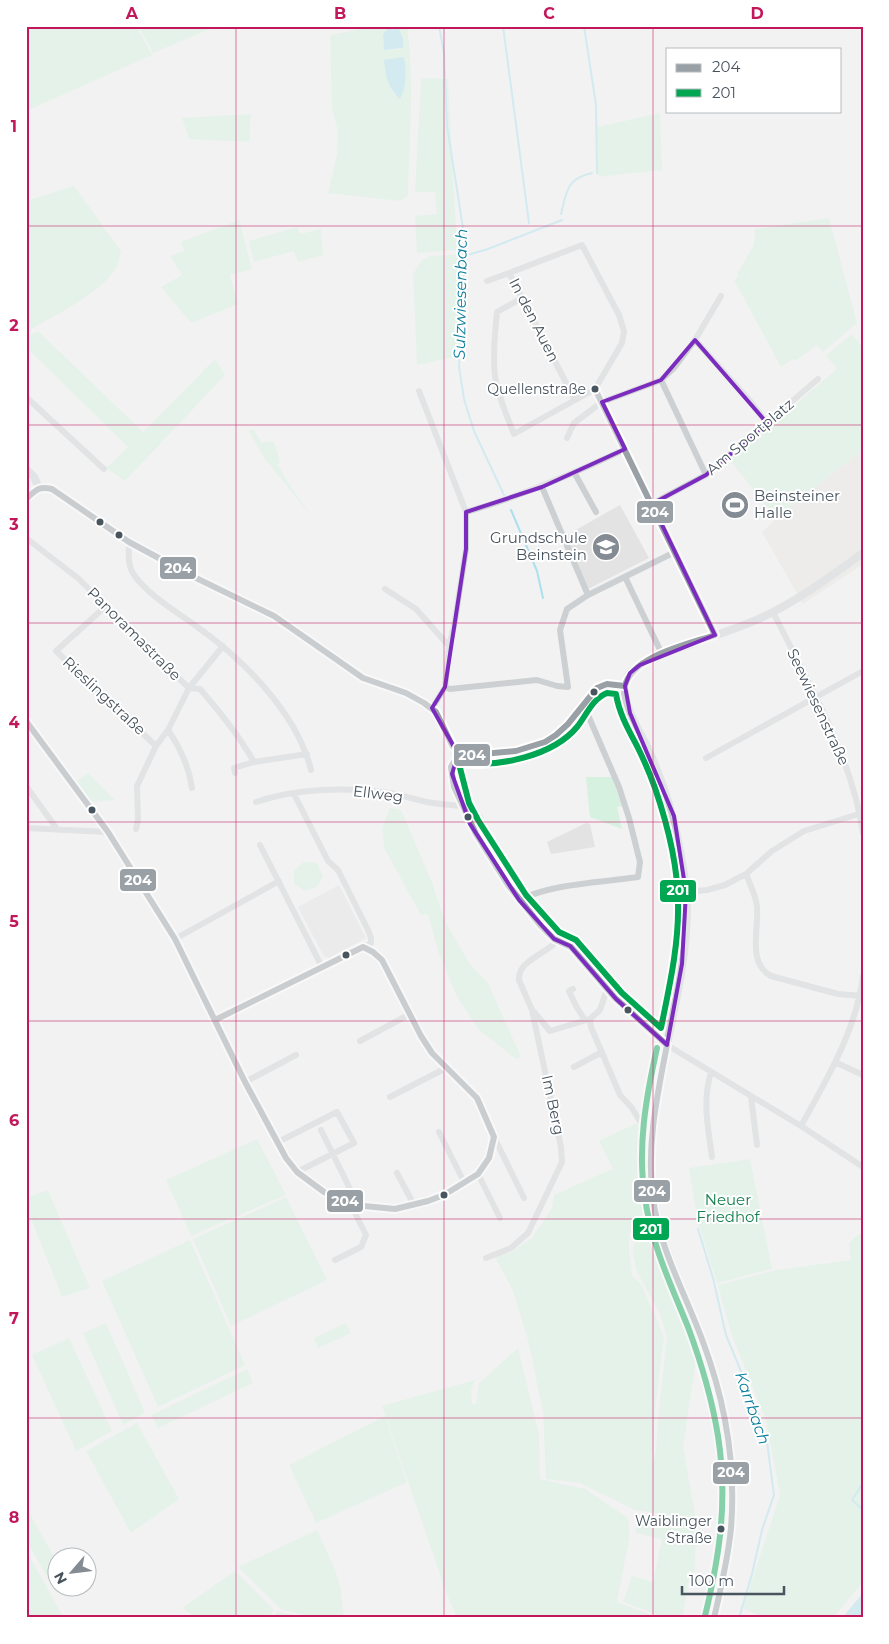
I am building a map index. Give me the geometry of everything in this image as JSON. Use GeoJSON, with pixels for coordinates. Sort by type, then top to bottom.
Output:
{"type":"FeatureCollection","features":[{"type":"Feature","properties":{"kind":"street","name":"In den Auen"},"geometry":{"type":"LineString","coordinates":[[575,400],[509,273],[582,245],[619,315],[624,331],[622,343],[595,389]]}},
{"type":"Feature","properties":{"kind":"street"},"geometry":{"type":"LineString","coordinates":[[487,281],[509,273]]}},
{"type":"Feature","properties":{"kind":"street"},"geometry":{"type":"LineString","coordinates":[[567,438],[574,422],[602,402],[661,380],[674,368],[696,340],[721,296]]}},
{"type":"Feature","properties":{"kind":"street"},"geometry":{"type":"LineString","coordinates":[[522,298],[497,312],[494,357],[496,381],[502,404],[514,434],[595,389],[715,635]]}},
{"type":"Feature","properties":{"kind":"street"},"geometry":{"type":"LineString","coordinates":[[696,340],[767,423]]}},
{"type":"Feature","properties":{"kind":"street"},"geometry":{"type":"LineString","coordinates":[[661,380],[706,475]]}},
{"type":"Feature","properties":{"kind":"street","name":"Am Sportplatz"},"geometry":{"type":"LineString","coordinates":[[652,504],[706,475],[818,380]]}},
{"type":"Feature","properties":{"kind":"street"},"geometry":{"type":"LineString","coordinates":[[419,391],[466,512],[466,549],[449,646],[445,687],[432,708]]}},
{"type":"Feature","properties":{"kind":"street"},"geometry":{"type":"LineString","coordinates":[[26,397],[104,469]]}},
{"type":"Feature","properties":{"kind":"street"},"geometry":{"type":"LineString","coordinates":[[466,512],[542,487],[625,449]]}},
{"type":"Feature","properties":{"kind":"street"},"geometry":{"type":"LineString","coordinates":[[26,469],[34,477],[39,488]]}},
{"type":"Feature","properties":{"kind":"street"},"geometry":{"type":"LineString","coordinates":[[574,472],[596,512]]}},
{"type":"Feature","properties":{"kind":"street"},"geometry":{"type":"LineString","coordinates":[[542,487],[588,595]]}},
{"type":"Feature","properties":{"kind":"street"},"geometry":{"type":"LineString","coordinates":[[26,499],[39,488],[52,489],[130,542],[192,576],[274,616],[363,678],[406,693],[432,708],[444,726],[452,745],[459,753],[471,755],[516,750],[545,742],[562,730],[594,691],[601,686],[607,684],[625,686]]}},
{"type":"Feature","properties":{"kind":"street","name":"Panoramastraße"},"geometry":{"type":"LineString","coordinates":[[26,538],[79,579],[189,688],[200,689],[237,733],[254,762]]}},
{"type":"Feature","properties":{"kind":"street"},"geometry":{"type":"LineString","coordinates":[[130,542],[128,561],[134,574],[146,588],[223,646],[265,689],[290,721],[307,754],[311,770]]}},
{"type":"Feature","properties":{"kind":"street"},"geometry":{"type":"LineString","coordinates":[[445,687],[450,689],[538,680],[557,686],[568,686],[560,630],[565,612],[577,601],[588,595],[675,552]]}},
{"type":"Feature","properties":{"kind":"street"},"geometry":{"type":"LineString","coordinates":[[714,1618],[726,1568],[731,1528],[733,1495],[730,1461],[722,1408],[716,1384],[703,1344],[662,1237],[653,1200],[651,1164],[652,1120],[682,964],[687,911],[686,892],[674,816],[648,747],[630,713],[625,698],[625,686],[633,670],[640,665],[662,654],[773,612],[838,573],[863,553]]}},
{"type":"Feature","properties":{"kind":"street"},"geometry":{"type":"LineString","coordinates":[[625,577],[662,654]]}},
{"type":"Feature","properties":{"kind":"street"},"geometry":{"type":"LineString","coordinates":[[385,589],[416,609],[449,646]]}},
{"type":"Feature","properties":{"kind":"street","name":"Rieslingstraße"},"geometry":{"type":"LineString","coordinates":[[106,606],[56,651],[156,746]]}},
{"type":"Feature","properties":{"kind":"street","name":"Seewiesenstraße"},"geometry":{"type":"LineString","coordinates":[[773,612],[843,756],[861,813],[863,833]]}},
{"type":"Feature","properties":{"kind":"street"},"geometry":{"type":"LineString","coordinates":[[136,829],[138,820],[137,786],[156,746],[168,730],[189,688],[223,646]]}},
{"type":"Feature","properties":{"kind":"street"},"geometry":{"type":"LineString","coordinates":[[706,758],[863,671]]}},
{"type":"Feature","properties":{"kind":"street"},"geometry":{"type":"LineString","coordinates":[[519,900],[536,892],[552,888],[638,877],[640,862],[619,786],[588,715],[580,709]]}},
{"type":"Feature","properties":{"kind":"street"},"geometry":{"type":"LineString","coordinates":[[26,721],[108,832],[175,939],[276,1143],[297,1172],[324,1192],[354,1205],[395,1209],[444,1195],[478,1174],[489,1158],[494,1137]]}},
{"type":"Feature","properties":{"kind":"street","name":"Rieslingstraße"},"geometry":{"type":"LineString","coordinates":[[168,730],[181,749],[190,772],[192,788]]}},
{"type":"Feature","properties":{"kind":"street"},"geometry":{"type":"LineString","coordinates":[[459,753],[453,761],[451,768],[461,806],[478,837],[519,900],[557,941],[570,946],[637,1020],[667,1045],[800,1126],[863,1167]]}},
{"type":"Feature","properties":{"kind":"street"},"geometry":{"type":"LineString","coordinates":[[235,773],[234,768],[254,762],[307,754]]}},
{"type":"Feature","properties":{"kind":"street"},"geometry":{"type":"LineString","coordinates":[[26,786],[57,829]]}},
{"type":"Feature","properties":{"kind":"street","name":"Ellweg"},"geometry":{"type":"LineString","coordinates":[[256,802],[272,797],[321,790],[390,793],[430,802],[461,806]]}},
{"type":"Feature","properties":{"kind":"street"},"geometry":{"type":"LineString","coordinates":[[215,1020],[371,943],[368,930],[338,870],[328,861],[294,794]]}},
{"type":"Feature","properties":{"kind":"street"},"geometry":{"type":"LineString","coordinates":[[686,892],[707,890],[725,885],[746,874],[772,851],[804,831],[861,813]]}},
{"type":"Feature","properties":{"kind":"street"},"geometry":{"type":"LineString","coordinates":[[26,828],[108,832]]}},
{"type":"Feature","properties":{"kind":"street"},"geometry":{"type":"LineString","coordinates":[[260,845],[322,967]]}},
{"type":"Feature","properties":{"kind":"street"},"geometry":{"type":"LineString","coordinates":[[746,874],[756,898],[757,958],[760,967],[772,976],[838,994],[862,996]]}},
{"type":"Feature","properties":{"kind":"street"},"geometry":{"type":"LineString","coordinates":[[175,939],[279,882]]}},
{"type":"Feature","properties":{"kind":"street","name":"Im Berg"},"geometry":{"type":"LineString","coordinates":[[486,1258],[511,1248],[528,1233],[562,1162],[562,1147],[532,1010],[519,980],[520,970],[557,941]]}},
{"type":"Feature","properties":{"kind":"street"},"geometry":{"type":"LineString","coordinates":[[363,947],[376,953],[382,960],[432,1053],[477,1098],[524,1198]]}},
{"type":"Feature","properties":{"kind":"street"},"geometry":{"type":"LineString","coordinates":[[800,1126],[836,1062],[862,996],[863,976]]}},
{"type":"Feature","properties":{"kind":"street"},"geometry":{"type":"LineString","coordinates":[[573,989],[569,991],[576,1006],[591,1027],[620,1095],[632,1108],[638,1120]]}},
{"type":"Feature","properties":{"kind":"street"},"geometry":{"type":"LineString","coordinates":[[532,1010],[550,1031],[587,1019],[600,1010],[607,989]]}},
{"type":"Feature","properties":{"kind":"street"},"geometry":{"type":"LineString","coordinates":[[360,1041],[410,1014]]}},
{"type":"Feature","properties":{"kind":"street"},"geometry":{"type":"LineString","coordinates":[[574,1067],[602,1052]]}},
{"type":"Feature","properties":{"kind":"street"},"geometry":{"type":"LineString","coordinates":[[245,1082],[296,1055]]}},
{"type":"Feature","properties":{"kind":"street"},"geometry":{"type":"LineString","coordinates":[[836,1062],[863,1075]]}},
{"type":"Feature","properties":{"kind":"street"},"geometry":{"type":"LineString","coordinates":[[390,1097],[446,1068]]}},
{"type":"Feature","properties":{"kind":"street"},"geometry":{"type":"LineString","coordinates":[[710,1072],[705,1101],[712,1157]]}},
{"type":"Feature","properties":{"kind":"street"},"geometry":{"type":"LineString","coordinates":[[751,1097],[757,1145]]}},
{"type":"Feature","properties":{"kind":"street"},"geometry":{"type":"LineString","coordinates":[[276,1143],[337,1112],[354,1143],[297,1172]]}},
{"type":"Feature","properties":{"kind":"street"},"geometry":{"type":"LineString","coordinates":[[321,1130],[355,1198],[354,1211],[366,1235],[361,1247],[335,1260]]}},
{"type":"Feature","properties":{"kind":"street"},"geometry":{"type":"LineString","coordinates":[[439,1132],[464,1182]]}},
{"type":"Feature","properties":{"kind":"street"},"geometry":{"type":"LineString","coordinates":[[397,1173],[414,1205]]}},
{"type":"Feature","properties":{"kind":"street"},"geometry":{"type":"LineString","coordinates":[[478,1174],[500,1218]]}},
{"type":"Feature","properties":{"kind":"highlighted area"},"geometry":{"type":"Polygon","coordinates":[[[695,340],[767,423],[706,475],[652,504],[715,635],[640,665],[630,673],[625,686],[630,713],[674,816],[686,892],[682,964],[667,1045],[616,999],[570,946],[554,939],[519,900],[470,824],[452,774],[458,754],[432,708],[445,687],[466,549],[466,512],[542,487],[625,449],[602,402],[661,380],[695,340]]]}},
{"type":"Feature","properties":{"kind":"shaded area"},"geometry":{"type":"Polygon","coordinates":[[[863,449],[863,564],[803,604],[762,532],[863,449]]]}},
{"type":"Feature","properties":{"kind":"shaded area","name":"Grundschule Beinstein"},"geometry":{"type":"Polygon","coordinates":[[[620,505],[649,558],[588,589],[565,536],[620,505]]]}},
{"type":"Feature","properties":{"kind":"shaded area"},"geometry":{"type":"Polygon","coordinates":[[[586,823],[590,824],[595,847],[551,854],[547,842],[586,823]]]}},
{"type":"Feature","properties":{"kind":"shaded area"},"geometry":{"type":"Polygon","coordinates":[[[339,885],[366,938],[329,958],[323,955],[298,907],[339,885]]]}},
{"type":"Feature","properties":{"kind":"green space"},"geometry":{"type":"Polygon","coordinates":[[[26,26],[136,26],[152,55],[26,111],[26,26]]]}},
{"type":"Feature","properties":{"kind":"green space"},"geometry":{"type":"Polygon","coordinates":[[[138,26],[217,26],[153,53],[138,26]]]}},
{"type":"Feature","properties":{"kind":"green space"},"geometry":{"type":"Polygon","coordinates":[[[360,26],[389,26],[383,35],[384,50],[403,49],[403,39],[398,26],[407,26],[411,68],[408,196],[400,201],[328,193],[337,154],[338,131],[332,109],[330,35],[361,29],[360,26]]]}},
{"type":"Feature","properties":{"kind":"green space"},"geometry":{"type":"Polygon","coordinates":[[[421,78],[448,79],[457,250],[417,253],[415,216],[437,214],[435,192],[415,192],[421,78]]]}},
{"type":"Feature","properties":{"kind":"green space"},"geometry":{"type":"Polygon","coordinates":[[[660,113],[662,170],[598,177],[597,127],[660,113]]]}},
{"type":"Feature","properties":{"kind":"green space"},"geometry":{"type":"Polygon","coordinates":[[[251,114],[249,142],[189,139],[182,118],[251,114]]]}},
{"type":"Feature","properties":{"kind":"green space"},"geometry":{"type":"Polygon","coordinates":[[[74,186],[121,251],[118,264],[110,276],[89,294],[26,332],[26,201],[74,186]]]}},
{"type":"Feature","properties":{"kind":"green space"},"geometry":{"type":"Polygon","coordinates":[[[829,218],[857,323],[823,352],[817,345],[795,361],[793,359],[781,367],[734,280],[739,276],[737,274],[754,245],[755,229],[829,218]]]}},
{"type":"Feature","properties":{"kind":"green space"},"geometry":{"type":"Polygon","coordinates":[[[239,220],[252,269],[230,275],[238,304],[191,323],[161,287],[182,275],[170,256],[184,251],[181,242],[239,220]]]}},
{"type":"Feature","properties":{"kind":"green space"},"geometry":{"type":"Polygon","coordinates":[[[297,227],[300,234],[321,229],[323,255],[298,262],[294,251],[254,262],[249,241],[297,227]]]}},
{"type":"Feature","properties":{"kind":"green space"},"geometry":{"type":"Polygon","coordinates":[[[464,254],[458,356],[417,365],[413,274],[421,261],[430,256],[464,254]]]}},
{"type":"Feature","properties":{"kind":"green space"},"geometry":{"type":"Polygon","coordinates":[[[38,331],[143,432],[215,359],[225,375],[125,481],[106,468],[128,447],[26,347],[26,338],[38,331]]]}},
{"type":"Feature","properties":{"kind":"green space"},"geometry":{"type":"Polygon","coordinates":[[[852,334],[863,348],[863,449],[776,519],[730,460],[837,369],[826,355],[852,334]]]}},
{"type":"Feature","properties":{"kind":"green space"},"geometry":{"type":"Polygon","coordinates":[[[248,430],[254,430],[261,442],[274,442],[280,462],[278,465],[288,483],[313,518],[264,458],[248,430]]]}},
{"type":"Feature","properties":{"kind":"green space"},"geometry":{"type":"Polygon","coordinates":[[[88,773],[115,800],[91,802],[77,781],[88,773]]]}},
{"type":"Feature","properties":{"kind":"green space"},"geometry":{"type":"Polygon","coordinates":[[[586,777],[612,777],[622,806],[617,807],[622,829],[590,817],[586,777]]]}},
{"type":"Feature","properties":{"kind":"green space"},"geometry":{"type":"Polygon","coordinates":[[[390,808],[401,810],[431,880],[445,921],[469,963],[488,983],[521,1057],[516,1059],[480,1031],[456,995],[438,951],[428,914],[421,915],[384,848],[382,828],[390,808]]]}},
{"type":"Feature","properties":{"kind":"green space"},"geometry":{"type":"Polygon","coordinates":[[[482,814],[490,833],[482,837],[471,820],[482,814]]]}},
{"type":"Feature","properties":{"kind":"green space"},"geometry":{"type":"Polygon","coordinates":[[[304,862],[317,863],[323,877],[317,887],[304,891],[294,883],[294,870],[304,862]]]}},
{"type":"Feature","properties":{"kind":"green space"},"geometry":{"type":"Polygon","coordinates":[[[637,1123],[644,1134],[645,1185],[638,1189],[645,1190],[645,1201],[651,1219],[636,1225],[629,1233],[629,1253],[632,1275],[642,1286],[664,1337],[655,1409],[652,1465],[656,1452],[667,1337],[660,1314],[637,1272],[633,1254],[635,1235],[640,1230],[653,1225],[670,1276],[698,1346],[683,1447],[696,1519],[635,1510],[580,1483],[546,1479],[543,1413],[528,1340],[513,1291],[495,1257],[510,1253],[532,1238],[552,1208],[554,1195],[612,1169],[615,1173],[599,1141],[637,1123]]]}},
{"type":"Feature","properties":{"kind":"green space"},"geometry":{"type":"Polygon","coordinates":[[[257,1139],[286,1195],[191,1236],[166,1180],[257,1139]]]}},
{"type":"Feature","properties":{"kind":"green space","name":"Neuer Friedhof"},"geometry":{"type":"Polygon","coordinates":[[[750,1159],[772,1269],[717,1283],[698,1223],[689,1168],[750,1159]]]}},
{"type":"Feature","properties":{"kind":"green space"},"geometry":{"type":"Polygon","coordinates":[[[48,1190],[90,1288],[62,1297],[26,1206],[26,1198],[48,1190]]]}},
{"type":"Feature","properties":{"kind":"green space"},"geometry":{"type":"Polygon","coordinates":[[[286,1197],[327,1280],[231,1326],[193,1239],[286,1197]]]}},
{"type":"Feature","properties":{"kind":"green space"},"geometry":{"type":"Polygon","coordinates":[[[863,1233],[863,1582],[833,1618],[763,1618],[743,1608],[780,1495],[766,1420],[731,1333],[718,1285],[777,1270],[851,1260],[849,1243],[856,1236],[863,1233]]]}},
{"type":"Feature","properties":{"kind":"green space"},"geometry":{"type":"Polygon","coordinates":[[[190,1240],[245,1365],[158,1407],[102,1281],[190,1240]]]}},
{"type":"Feature","properties":{"kind":"green space"},"geometry":{"type":"Polygon","coordinates":[[[106,1323],[144,1410],[143,1414],[123,1425],[83,1333],[106,1323]]]}},
{"type":"Feature","properties":{"kind":"green space"},"geometry":{"type":"Polygon","coordinates":[[[346,1323],[351,1333],[318,1348],[314,1338],[346,1323]]]}},
{"type":"Feature","properties":{"kind":"green space"},"geometry":{"type":"Polygon","coordinates":[[[69,1338],[112,1431],[76,1451],[32,1355],[69,1338]]]}},
{"type":"Feature","properties":{"kind":"green space"},"geometry":{"type":"Polygon","coordinates":[[[518,1348],[539,1434],[540,1479],[585,1489],[628,1518],[630,1534],[617,1602],[660,1618],[457,1618],[446,1592],[382,1406],[475,1380],[471,1391],[472,1404],[476,1404],[479,1383],[518,1348]]]}},
{"type":"Feature","properties":{"kind":"green space"},"geometry":{"type":"Polygon","coordinates":[[[247,1369],[253,1383],[158,1428],[151,1415],[247,1369]]]}},
{"type":"Feature","properties":{"kind":"green space"},"geometry":{"type":"Polygon","coordinates":[[[385,1416],[407,1482],[316,1523],[289,1465],[385,1416]]]}},
{"type":"Feature","properties":{"kind":"green space"},"geometry":{"type":"Polygon","coordinates":[[[137,1423],[179,1499],[131,1533],[86,1451],[137,1423]]]}},
{"type":"Feature","properties":{"kind":"green space"},"geometry":{"type":"Polygon","coordinates":[[[26,1507],[48,1546],[48,1579],[26,1540],[26,1507]]]}},
{"type":"Feature","properties":{"kind":"green space"},"geometry":{"type":"Polygon","coordinates":[[[639,1516],[697,1522],[694,1577],[689,1581],[682,1618],[666,1618],[623,1602],[632,1576],[653,1582],[662,1539],[635,1533],[639,1516]]]}},
{"type":"Feature","properties":{"kind":"green space"},"geometry":{"type":"Polygon","coordinates":[[[317,1530],[336,1572],[341,1590],[344,1618],[316,1618],[282,1610],[238,1567],[317,1530]]]}},
{"type":"Feature","properties":{"kind":"green space"},"geometry":{"type":"Polygon","coordinates":[[[26,1551],[48,1589],[48,1596],[52,1596],[64,1618],[26,1618],[26,1551]]]}},
{"type":"Feature","properties":{"kind":"green space"},"geometry":{"type":"Polygon","coordinates":[[[235,1571],[274,1610],[269,1618],[196,1618],[182,1608],[235,1571]]]}},
{"type":"Feature","properties":{"kind":"green space"},"geometry":{"type":"Polygon","coordinates":[[[277,1611],[307,1618],[272,1618],[277,1611]]]}},
{"type":"Feature","properties":{"kind":"water"},"geometry":{"type":"Polygon","coordinates":[[[389,26],[398,26],[403,39],[403,48],[384,50],[383,35],[389,26]]]}},
{"type":"Feature","properties":{"kind":"water"},"geometry":{"type":"Polygon","coordinates":[[[404,57],[405,84],[400,99],[392,90],[388,81],[384,60],[404,57]]]}},
{"type":"Feature","properties":{"kind":"water"},"geometry":{"type":"Polygon","coordinates":[[[863,1593],[863,1618],[842,1618],[863,1593]]]}},
{"type":"Feature","properties":{"kind":"waterway","name":"Sulzwiesenbach"},"geometry":{"type":"LineString","coordinates":[[439,26],[444,53],[447,126],[465,241],[459,367],[464,399],[474,431],[504,495]]}},
{"type":"Feature","properties":{"kind":"waterway"},"geometry":{"type":"LineString","coordinates":[[503,26],[529,223]]}},
{"type":"Feature","properties":{"kind":"waterway"},"geometry":{"type":"LineString","coordinates":[[584,26],[596,105],[597,173]]}},
{"type":"Feature","properties":{"kind":"waterway"},"geometry":{"type":"LineString","coordinates":[[561,214],[572,183],[592,173]]}},
{"type":"Feature","properties":{"kind":"waterway"},"geometry":{"type":"LineString","coordinates":[[464,256],[488,249],[562,220]]}},
{"type":"Feature","properties":{"kind":"waterway","name":"Sulzwiesenbach"},"geometry":{"type":"LineString","coordinates":[[511,510],[537,571],[543,598]]}},
{"type":"Feature","properties":{"kind":"waterway","name":"Karrbach"},"geometry":{"type":"LineString","coordinates":[[698,1229],[713,1278],[726,1335],[757,1410],[767,1442],[774,1495],[762,1530],[739,1618]]}},
{"type":"Feature","properties":{"kind":"waterway"},"geometry":{"type":"LineString","coordinates":[[863,1483],[852,1500],[863,1510]]}},
{"type":"Feature","properties":{"kind":"transit line","name":"204"},"geometry":{"type":"LineString","coordinates":[[595,389],[715,635]]}},
{"type":"Feature","properties":{"kind":"transit line","name":"204"},"geometry":{"type":"LineString","coordinates":[[26,499],[37,490],[43,488],[52,489],[129,542],[192,576],[274,616],[363,678],[406,693],[424,703],[436,712],[452,745],[459,753],[471,755],[516,751],[545,742],[568,724],[597,688],[607,684],[625,686]]}},
{"type":"Feature","properties":{"kind":"transit line","name":"204"},"geometry":{"type":"LineString","coordinates":[[625,686],[630,676],[638,667],[650,659],[677,647],[715,635]]}},
{"type":"Feature","properties":{"kind":"transit line","name":"201"},"geometry":{"type":"LineString","coordinates":[[607,693],[616,694],[624,721],[651,778],[664,816],[674,860],[678,890],[677,935],[661,1028],[622,993],[576,940],[559,932],[526,895],[469,803],[460,768],[463,763],[477,764],[509,761],[540,752],[554,745],[567,737],[577,727],[593,703],[607,693]]}},
{"type":"Feature","properties":{"kind":"transit line","name":"204"},"geometry":{"type":"LineString","coordinates":[[26,721],[108,832],[175,939],[245,1082],[286,1158],[297,1172],[324,1192],[354,1205],[395,1209],[444,1195],[478,1174],[489,1158],[494,1137],[477,1098],[432,1053],[421,1036],[382,960],[373,952],[363,947],[215,1020]]}},
{"type":"Feature","properties":{"kind":"transit line","name":"204"},"geometry":{"type":"LineString","coordinates":[[459,753],[451,767],[454,787],[476,834],[508,885],[541,926],[554,939],[571,947],[615,998],[667,1045]]}},
{"type":"Feature","properties":{"kind":"transit line","name":"204"},"geometry":{"type":"LineString","coordinates":[[667,1045],[656,1102],[652,1141],[651,1180],[653,1199],[656,1218],[667,1254],[711,1364],[723,1410],[732,1481],[731,1528],[714,1618]]}},
{"type":"Feature","properties":{"kind":"transit line","name":"201"},"geometry":{"type":"LineString","coordinates":[[657,1048],[649,1085],[642,1141],[645,1198],[657,1248],[688,1327],[706,1381],[716,1422],[721,1460],[721,1527],[715,1571],[705,1616]]}},
{"type":"Feature","properties":{"kind":"place","name":"Quellenstraße"},"geometry":{"type":"Point","coordinates":[595,389]}},
{"type":"Feature","properties":{"kind":"place","name":"Beinsteiner Halle"},"geometry":{"type":"Point","coordinates":[735,505]}},
{"type":"Feature","properties":{"kind":"place","name":"Grundschule Beinstein"},"geometry":{"type":"Point","coordinates":[606,547]}},
{"type":"Feature","properties":{"kind":"place","name":"Waiblinger Straße"},"geometry":{"type":"Point","coordinates":[721,1529]}}]}
